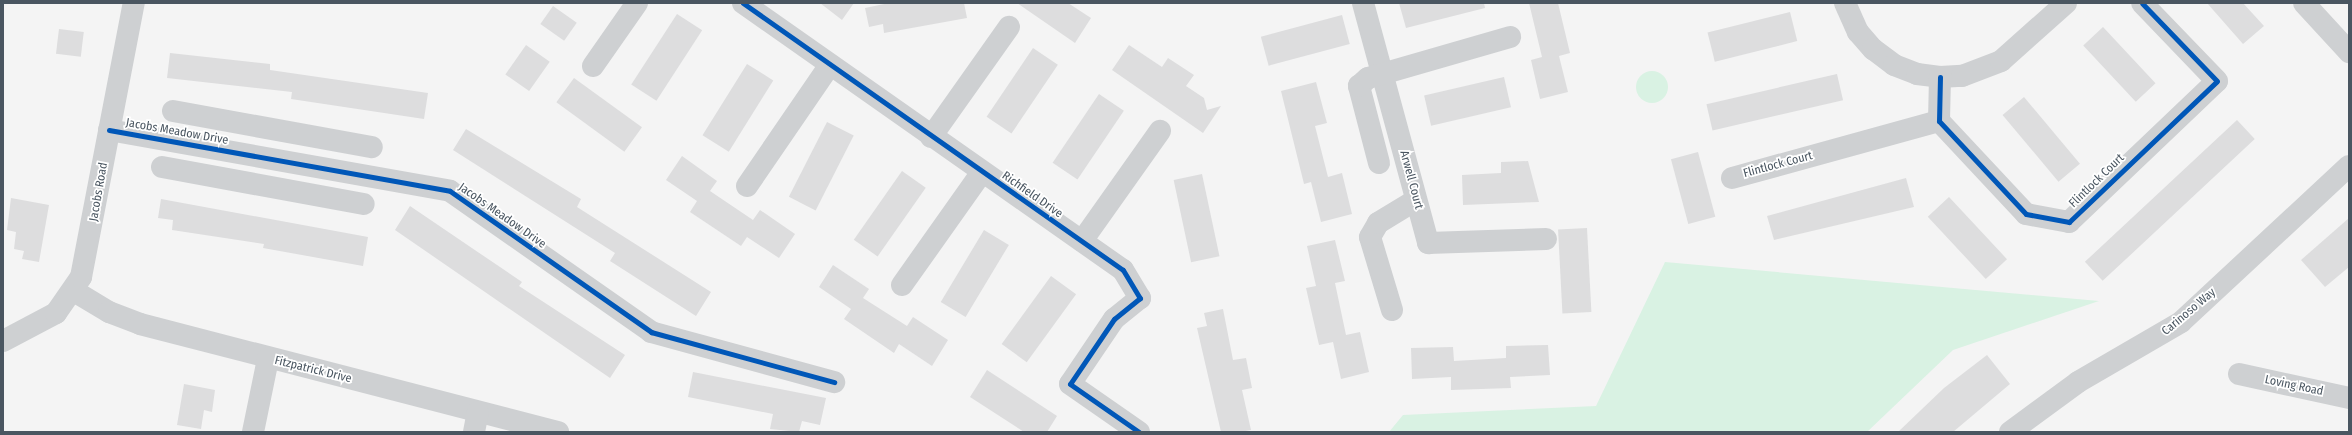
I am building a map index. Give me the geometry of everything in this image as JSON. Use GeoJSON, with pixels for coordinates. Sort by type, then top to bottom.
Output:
{"type":"FeatureCollection","features":[{"type":"Feature","properties":{"kind":"street","name":"Jacobs Road"},"geometry":{"type":"LineString","coordinates":[[3,341],[56,313],[74,291],[87,261],[109,130],[134,3]]}},
{"type":"Feature","properties":{"kind":"street"},"geometry":{"type":"LineString","coordinates":[[593,66],[637,3]]}},
{"type":"Feature","properties":{"kind":"street","name":"Richfield Drive"},"geometry":{"type":"LineString","coordinates":[[743,3],[931,137],[1123,270],[1140,298],[1114,319],[1070,384],[1139,432]]}},
{"type":"Feature","properties":{"kind":"street","name":"Arwell Court"},"geometry":{"type":"LineString","coordinates":[[1364,3],[1428,243],[1546,239]]}},
{"type":"Feature","properties":{"kind":"street"},"geometry":{"type":"LineString","coordinates":[[1846,3],[1858,32],[1873,49],[1911,72],[1940,77],[1962,76],[2001,61],[2066,3]]}},
{"type":"Feature","properties":{"kind":"street","name":"Flintlock Court"},"geometry":{"type":"LineString","coordinates":[[1732,178],[1939,121],[2026,214],[2069,222],[2217,81],[2142,3]]}},
{"type":"Feature","properties":{"kind":"street"},"geometry":{"type":"LineString","coordinates":[[2304,3],[2349,52]]}},
{"type":"Feature","properties":{"kind":"street"},"geometry":{"type":"LineString","coordinates":[[931,137],[1009,27]]}},
{"type":"Feature","properties":{"kind":"street"},"geometry":{"type":"LineString","coordinates":[[1379,164],[1359,86],[1368,78],[1510,37]]}},
{"type":"Feature","properties":{"kind":"street"},"geometry":{"type":"LineString","coordinates":[[747,186],[830,65]]}},
{"type":"Feature","properties":{"kind":"street"},"geometry":{"type":"LineString","coordinates":[[1939,121],[1940,77]]}},
{"type":"Feature","properties":{"kind":"street"},"geometry":{"type":"LineString","coordinates":[[173,111],[272,127],[372,147]]}},
{"type":"Feature","properties":{"kind":"street"},"geometry":{"type":"LineString","coordinates":[[261,185],[272,127]]}},
{"type":"Feature","properties":{"kind":"street","name":"Jacobs Meadow Drive"},"geometry":{"type":"LineString","coordinates":[[109,130],[450,191],[651,332],[834,382]]}},
{"type":"Feature","properties":{"kind":"street"},"geometry":{"type":"LineString","coordinates":[[1082,241],[1160,131]]}},
{"type":"Feature","properties":{"kind":"street","name":"Carinoso Way"},"geometry":{"type":"LineString","coordinates":[[2010,432],[2078,382],[2181,322],[2349,166]]}},
{"type":"Feature","properties":{"kind":"street"},"geometry":{"type":"LineString","coordinates":[[162,167],[364,204]]}},
{"type":"Feature","properties":{"kind":"street"},"geometry":{"type":"LineString","coordinates":[[902,285],[982,172]]}},
{"type":"Feature","properties":{"kind":"street"},"geometry":{"type":"LineString","coordinates":[[1392,310],[1370,237],[1378,223],[1416,200]]}},
{"type":"Feature","properties":{"kind":"street","name":"Fitzpatrick Drive"},"geometry":{"type":"LineString","coordinates":[[74,291],[109,312],[140,324],[268,359],[476,422],[558,432]]}},
{"type":"Feature","properties":{"kind":"street"},"geometry":{"type":"LineString","coordinates":[[253,432],[268,359]]}},
{"type":"Feature","properties":{"kind":"street","name":"Loving Road"},"geometry":{"type":"LineString","coordinates":[[2239,374],[2349,398]]}},
{"type":"Feature","properties":{"kind":"green space"},"geometry":{"type":"Polygon","coordinates":[[[1649,71],[1655,71],[1665,78],[1668,87],[1667,93],[1661,100],[1655,103],[1649,103],[1639,96],[1636,90],[1636,84],[1643,74],[1649,71]]]}},
{"type":"Feature","properties":{"kind":"green space"},"geometry":{"type":"Polygon","coordinates":[[[1665,262],[2099,301],[1953,350],[1867,432],[1389,432],[1403,415],[1596,406],[1665,262]]]}},
{"type":"Feature","properties":{"kind":"building"},"geometry":{"type":"Polygon","coordinates":[[[820,3],[854,3],[842,20],[820,3]]]}},
{"type":"Feature","properties":{"kind":"building"},"geometry":{"type":"Polygon","coordinates":[[[889,3],[964,3],[967,18],[884,33],[883,24],[869,27],[865,8],[889,3]]]}},
{"type":"Feature","properties":{"kind":"building"},"geometry":{"type":"Polygon","coordinates":[[[1017,3],[1068,3],[1091,18],[1075,43],[1017,3]]]}},
{"type":"Feature","properties":{"kind":"building"},"geometry":{"type":"Polygon","coordinates":[[[1399,3],[1484,3],[1485,8],[1406,28],[1399,3]]]}},
{"type":"Feature","properties":{"kind":"building"},"geometry":{"type":"Polygon","coordinates":[[[1529,3],[1558,3],[1570,53],[1559,56],[1568,92],[1540,99],[1531,60],[1542,57],[1529,3]]]}},
{"type":"Feature","properties":{"kind":"building"},"geometry":{"type":"Polygon","coordinates":[[[2207,3],[2243,3],[2264,26],[2243,44],[2207,3]]]}},
{"type":"Feature","properties":{"kind":"building"},"geometry":{"type":"Polygon","coordinates":[[[553,6],[577,23],[564,41],[540,24],[553,6]]]}},
{"type":"Feature","properties":{"kind":"building"},"geometry":{"type":"Polygon","coordinates":[[[1790,12],[1797,41],[1715,62],[1708,33],[1790,12]]]}},
{"type":"Feature","properties":{"kind":"building"},"geometry":{"type":"Polygon","coordinates":[[[677,14],[702,30],[656,101],[631,84],[677,14]]]}},
{"type":"Feature","properties":{"kind":"building"},"geometry":{"type":"Polygon","coordinates":[[[1342,15],[1350,44],[1269,66],[1261,37],[1342,15]]]}},
{"type":"Feature","properties":{"kind":"building"},"geometry":{"type":"Polygon","coordinates":[[[2103,27],[2156,83],[2136,102],[2083,45],[2103,27]]]}},
{"type":"Feature","properties":{"kind":"building"},"geometry":{"type":"Polygon","coordinates":[[[59,29],[84,32],[81,57],[56,54],[59,29]]]}},
{"type":"Feature","properties":{"kind":"building"},"geometry":{"type":"Polygon","coordinates":[[[526,45],[550,62],[529,91],[505,74],[526,45]]]}},
{"type":"Feature","properties":{"kind":"building"},"geometry":{"type":"Polygon","coordinates":[[[1129,45],[1162,67],[1168,58],[1194,75],[1186,86],[1204,98],[1207,110],[1221,106],[1203,133],[1112,70],[1129,45]]]}},
{"type":"Feature","properties":{"kind":"building"},"geometry":{"type":"Polygon","coordinates":[[[1033,48],[1058,65],[1011,134],[987,117],[1033,48]]]}},
{"type":"Feature","properties":{"kind":"building"},"geometry":{"type":"Polygon","coordinates":[[[170,53],[270,64],[270,70],[428,93],[424,119],[291,99],[292,92],[167,78],[170,53]]]}},
{"type":"Feature","properties":{"kind":"building"},"geometry":{"type":"Polygon","coordinates":[[[747,64],[773,80],[729,152],[702,135],[747,64]]]}},
{"type":"Feature","properties":{"kind":"building"},"geometry":{"type":"Polygon","coordinates":[[[1837,74],[1843,100],[1713,130],[1706,104],[1837,74]]]}},
{"type":"Feature","properties":{"kind":"building"},"geometry":{"type":"Polygon","coordinates":[[[1504,77],[1511,107],[1431,126],[1424,95],[1504,77]]]}},
{"type":"Feature","properties":{"kind":"building"},"geometry":{"type":"Polygon","coordinates":[[[574,78],[642,127],[624,152],[556,102],[574,78]]]}},
{"type":"Feature","properties":{"kind":"building"},"geometry":{"type":"Polygon","coordinates":[[[1316,82],[1327,123],[1315,126],[1328,177],[1342,173],[1352,214],[1321,222],[1311,182],[1304,184],[1281,91],[1316,82]]]}},
{"type":"Feature","properties":{"kind":"building"},"geometry":{"type":"Polygon","coordinates":[[[1099,94],[1124,111],[1077,180],[1053,163],[1099,94]]]}},
{"type":"Feature","properties":{"kind":"building"},"geometry":{"type":"Polygon","coordinates":[[[2024,97],[2080,164],[2058,182],[2003,115],[2024,97]]]}},
{"type":"Feature","properties":{"kind":"building"},"geometry":{"type":"Polygon","coordinates":[[[2237,120],[2255,139],[2103,281],[2085,262],[2237,120]]]}},
{"type":"Feature","properties":{"kind":"building"},"geometry":{"type":"Polygon","coordinates":[[[827,122],[854,136],[816,210],[789,197],[827,122]]]}},
{"type":"Feature","properties":{"kind":"building"},"geometry":{"type":"Polygon","coordinates":[[[466,129],[581,199],[577,207],[711,292],[696,316],[610,261],[615,253],[453,150],[466,129]]]}},
{"type":"Feature","properties":{"kind":"building"},"geometry":{"type":"Polygon","coordinates":[[[1698,152],[1715,217],[1688,224],[1671,159],[1698,152]]]}},
{"type":"Feature","properties":{"kind":"building"},"geometry":{"type":"Polygon","coordinates":[[[682,156],[717,181],[710,191],[753,220],[760,210],[795,234],[779,258],[747,237],[741,246],[690,212],[697,201],[666,180],[682,156]]]}},
{"type":"Feature","properties":{"kind":"building"},"geometry":{"type":"Polygon","coordinates":[[[1528,161],[1539,202],[1463,205],[1462,175],[1501,173],[1501,162],[1528,161]]]}},
{"type":"Feature","properties":{"kind":"building"},"geometry":{"type":"Polygon","coordinates":[[[902,171],[926,188],[878,256],[854,240],[902,171]]]}},
{"type":"Feature","properties":{"kind":"building"},"geometry":{"type":"Polygon","coordinates":[[[1202,174],[1219,256],[1191,262],[1174,180],[1202,174]]]}},
{"type":"Feature","properties":{"kind":"building"},"geometry":{"type":"Polygon","coordinates":[[[1906,178],[1914,207],[1774,240],[1767,216],[1906,178]]]}},
{"type":"Feature","properties":{"kind":"building"},"geometry":{"type":"Polygon","coordinates":[[[1949,197],[2007,259],[1986,279],[1928,217],[1949,197]]]}},
{"type":"Feature","properties":{"kind":"building"},"geometry":{"type":"Polygon","coordinates":[[[11,198],[49,205],[39,262],[22,259],[24,251],[14,249],[16,232],[7,230],[11,198]]]}},
{"type":"Feature","properties":{"kind":"building"},"geometry":{"type":"Polygon","coordinates":[[[161,199],[368,237],[363,266],[263,248],[264,244],[172,230],[173,220],[158,218],[161,199]]]}},
{"type":"Feature","properties":{"kind":"building"},"geometry":{"type":"Polygon","coordinates":[[[410,206],[522,282],[519,286],[625,355],[610,378],[395,230],[410,206]]]}},
{"type":"Feature","properties":{"kind":"building"},"geometry":{"type":"Polygon","coordinates":[[[2349,218],[2349,267],[2325,287],[2301,260],[2349,218]]]}},
{"type":"Feature","properties":{"kind":"building"},"geometry":{"type":"Polygon","coordinates":[[[1587,228],[1591,312],[1562,313],[1558,230],[1587,228]]]}},
{"type":"Feature","properties":{"kind":"building"},"geometry":{"type":"Polygon","coordinates":[[[984,230],[1009,245],[966,317],[941,302],[984,230]]]}},
{"type":"Feature","properties":{"kind":"building"},"geometry":{"type":"Polygon","coordinates":[[[1335,240],[1345,281],[1335,283],[1346,335],[1360,332],[1369,372],[1341,379],[1333,342],[1319,345],[1306,288],[1316,286],[1307,246],[1335,240]]]}},
{"type":"Feature","properties":{"kind":"building"},"geometry":{"type":"Polygon","coordinates":[[[833,265],[869,289],[863,298],[907,326],[913,317],[948,340],[932,366],[899,344],[894,353],[844,319],[851,309],[819,287],[833,265]]]}},
{"type":"Feature","properties":{"kind":"building"},"geometry":{"type":"Polygon","coordinates":[[[1051,276],[1076,294],[1027,362],[1002,344],[1051,276]]]}},
{"type":"Feature","properties":{"kind":"building"},"geometry":{"type":"Polygon","coordinates":[[[1223,309],[1233,360],[1246,358],[1252,388],[1242,390],[1251,430],[1240,432],[1221,432],[1197,328],[1207,326],[1204,313],[1223,309]]]}},
{"type":"Feature","properties":{"kind":"building"},"geometry":{"type":"Polygon","coordinates":[[[1548,345],[1550,375],[1510,377],[1511,388],[1451,390],[1451,377],[1412,379],[1411,348],[1453,347],[1454,361],[1506,358],[1506,346],[1548,345]]]}},
{"type":"Feature","properties":{"kind":"building"},"geometry":{"type":"Polygon","coordinates":[[[1987,355],[2010,384],[1953,432],[1898,432],[1944,388],[1987,355]]]}},
{"type":"Feature","properties":{"kind":"building"},"geometry":{"type":"Polygon","coordinates":[[[987,370],[1057,416],[1047,432],[1024,432],[970,397],[987,370]]]}},
{"type":"Feature","properties":{"kind":"building"},"geometry":{"type":"Polygon","coordinates":[[[693,372],[826,398],[820,425],[802,421],[799,432],[770,429],[773,414],[688,397],[693,372]]]}},
{"type":"Feature","properties":{"kind":"building"},"geometry":{"type":"Polygon","coordinates":[[[184,384],[215,390],[212,412],[204,410],[201,429],[177,425],[184,384]]]}},
{"type":"Feature","properties":{"kind":"cycle path"},"geometry":{"type":"LineString","coordinates":[[743,3],[1123,270],[1140,298],[1114,319],[1070,384],[1139,432]]}},
{"type":"Feature","properties":{"kind":"cycle path"},"geometry":{"type":"LineString","coordinates":[[1940,77],[1939,121],[2026,214],[2069,222],[2217,81],[2142,3]]}},
{"type":"Feature","properties":{"kind":"cycle path"},"geometry":{"type":"LineString","coordinates":[[109,130],[450,191],[651,332],[834,382]]}}]}
